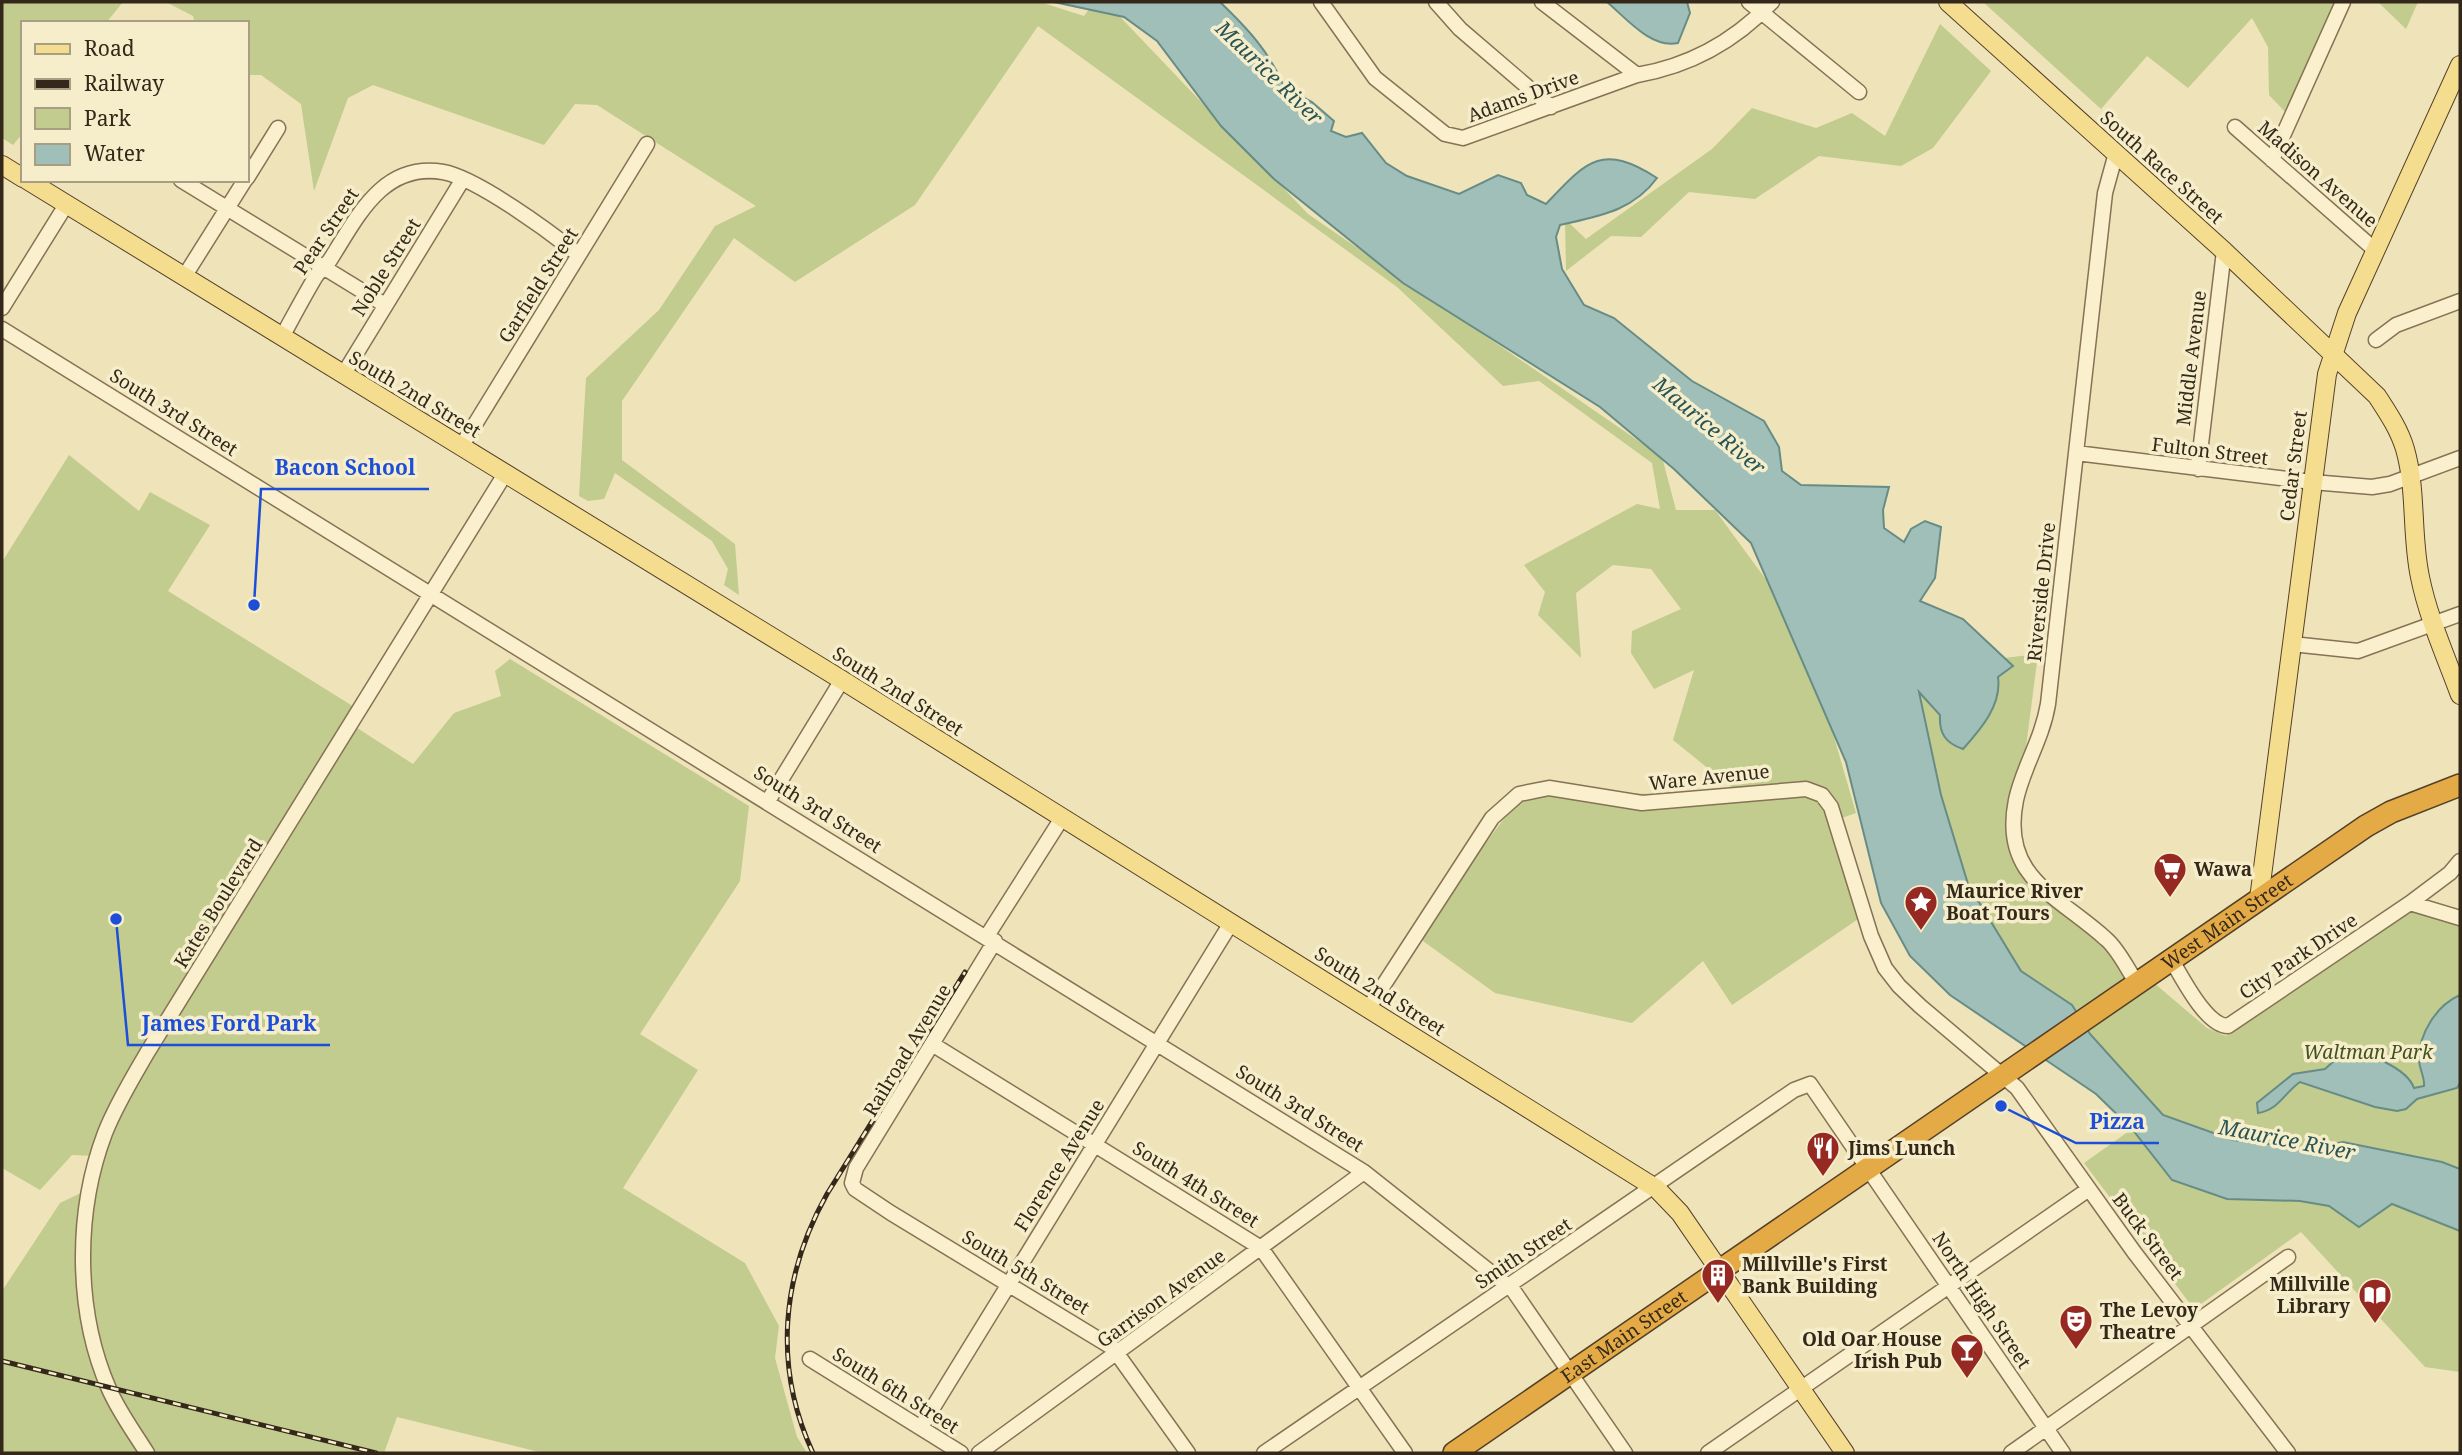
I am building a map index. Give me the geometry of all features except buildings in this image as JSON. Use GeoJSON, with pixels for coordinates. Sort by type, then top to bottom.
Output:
{"type":"FeatureCollection","features":[{"type":"Feature","properties":{"kind":"highway","name":"West Main Street"},"geometry":{"type":"LineString","coordinates":[[2003,1076],[2377,819],[2460,785]]}},
{"type":"Feature","properties":{"kind":"highway","name":"East Main Street"},"geometry":{"type":"LineString","coordinates":[[1454,1453],[2003,1076]]}},
{"type":"Feature","properties":{"kind":"main road","name":"South Race Street"},"geometry":{"type":"LineString","coordinates":[[1954,8],[2224,251],[2377,396],[2405,449],[2417,563],[2434,623],[2460,695]]}},
{"type":"Feature","properties":{"kind":"main road","name":"Cedar Street"},"geometry":{"type":"LineString","coordinates":[[2259,899],[2323,396],[2333,352],[2347,313],[2460,65]]}},
{"type":"Feature","properties":{"kind":"main road","name":"South 2nd Street"},"geometry":{"type":"LineString","coordinates":[[2,165],[21,177]]}},
{"type":"Feature","properties":{"kind":"main road","name":"South 2nd Street"},"geometry":{"type":"LineString","coordinates":[[30,182],[842,680],[1653,1187],[1680,1213],[1845,1453]]}},
{"type":"Feature","properties":{"kind":"street","name":"Adams Drive"},"geometry":{"type":"LineString","coordinates":[[1321,2],[1375,78],[1445,134],[1463,138],[1636,75],[1665,70],[1725,43],[1772,2]]}},
{"type":"Feature","properties":{"kind":"street"},"geometry":{"type":"LineString","coordinates":[[1436,2],[1460,29],[1550,107]]}},
{"type":"Feature","properties":{"kind":"street"},"geometry":{"type":"LineString","coordinates":[[1542,2],[1636,75]]}},
{"type":"Feature","properties":{"kind":"street"},"geometry":{"type":"LineString","coordinates":[[1749,2],[1859,92]]}},
{"type":"Feature","properties":{"kind":"street"},"geometry":{"type":"LineString","coordinates":[[2272,160],[2343,2]]}},
{"type":"Feature","properties":{"kind":"street","name":"Madison Avenue"},"geometry":{"type":"LineString","coordinates":[[2235,127],[2375,250]]}},
{"type":"Feature","properties":{"kind":"street"},"geometry":{"type":"LineString","coordinates":[[248,176],[278,128]]}},
{"type":"Feature","properties":{"kind":"street","name":"Garfield Street"},"geometry":{"type":"LineString","coordinates":[[461,447],[647,144]]}},
{"type":"Feature","properties":{"kind":"street","name":"Riverside Drive"},"geometry":{"type":"LineString","coordinates":[[2116,153],[2105,193],[2044,729],[2018,792],[2012,826],[2026,872],[2043,891],[2111,944],[2137,983]]}},
{"type":"Feature","properties":{"kind":"street","name":"Pear Street"},"geometry":{"type":"LineString","coordinates":[[282,337],[368,200],[389,183],[429,171],[463,180],[579,255]]}},
{"type":"Feature","properties":{"kind":"street","name":"Noble Street"},"geometry":{"type":"LineString","coordinates":[[343,375],[463,180]]}},
{"type":"Feature","properties":{"kind":"street"},"geometry":{"type":"LineString","coordinates":[[184,182],[385,305]]}},
{"type":"Feature","properties":{"kind":"street"},"geometry":{"type":"LineString","coordinates":[[184,277],[244,182]]}},
{"type":"Feature","properties":{"kind":"street"},"geometry":{"type":"LineString","coordinates":[[2,308],[66,205]]}},
{"type":"Feature","properties":{"kind":"street","name":"Middle Avenue"},"geometry":{"type":"LineString","coordinates":[[2197,469],[2224,251]]}},
{"type":"Feature","properties":{"kind":"street"},"geometry":{"type":"LineString","coordinates":[[2376,340],[2396,325],[2460,301]]}},
{"type":"Feature","properties":{"kind":"street","name":"South 3rd Street"},"geometry":{"type":"LineString","coordinates":[[2,329],[1364,1172],[1508,1286],[1625,1453]]}},
{"type":"Feature","properties":{"kind":"street","name":"Fulton Street"},"geometry":{"type":"LineString","coordinates":[[2076,453],[2312,482],[2380,487],[2460,458]]}},
{"type":"Feature","properties":{"kind":"street","name":"Kates Boulevard"},"geometry":{"type":"LineString","coordinates":[[147,1453],[109,1388],[92,1329],[83,1248],[92,1177],[106,1132],[120,1100],[147,1053],[505,474]]}},
{"type":"Feature","properties":{"kind":"street"},"geometry":{"type":"LineString","coordinates":[[2291,644],[2358,651],[2460,614]]}},
{"type":"Feature","properties":{"kind":"street"},"geometry":{"type":"LineString","coordinates":[[768,801],[842,680]]}},
{"type":"Feature","properties":{"kind":"street","name":"Ware Avenue"},"geometry":{"type":"LineString","coordinates":[[1368,1009],[1492,818],[1520,794],[1549,788],[1606,799],[1669,803],[1806,789],[1822,795],[1831,807],[1871,936],[1885,968],[1920,1006],[2003,1076]]}},
{"type":"Feature","properties":{"kind":"street","name":"Railroad Avenue"},"geometry":{"type":"LineString","coordinates":[[852,1179],[933,1044],[1062,818]]}},
{"type":"Feature","properties":{"kind":"street","name":"City Park Drive"},"geometry":{"type":"LineString","coordinates":[[2171,960],[2207,1014],[2218,1025],[2228,1026],[2410,903],[2450,873],[2460,861]]}},
{"type":"Feature","properties":{"kind":"street"},"geometry":{"type":"LineString","coordinates":[[2410,903],[2460,918]]}},
{"type":"Feature","properties":{"kind":"street","name":"Florence Avenue"},"geometry":{"type":"LineString","coordinates":[[921,1427],[1231,923]]}},
{"type":"Feature","properties":{"kind":"street","name":"South 4th Street"},"geometry":{"type":"LineString","coordinates":[[933,1044],[1261,1248],[1405,1453]]}},
{"type":"Feature","properties":{"kind":"street","name":"Buck Street"},"geometry":{"type":"LineString","coordinates":[[2003,1076],[2023,1095],[2089,1189],[2288,1453]]}},
{"type":"Feature","properties":{"kind":"street","name":"North High Street"},"geometry":{"type":"LineString","coordinates":[[1803,1085],[1810,1084],[1815,1089],[2063,1453]]}},
{"type":"Feature","properties":{"kind":"street","name":"Smith Street"},"geometry":{"type":"LineString","coordinates":[[1264,1453],[1803,1085]]}},
{"type":"Feature","properties":{"kind":"street","name":"Garrison Avenue"},"geometry":{"type":"LineString","coordinates":[[979,1453],[1364,1172]]}},
{"type":"Feature","properties":{"kind":"street","name":"South 5th Street"},"geometry":{"type":"LineString","coordinates":[[852,1179],[855,1189],[1103,1342],[1117,1354],[1188,1453]]}},
{"type":"Feature","properties":{"kind":"street"},"geometry":{"type":"LineString","coordinates":[[1708,1453],[2089,1189]]}},
{"type":"Feature","properties":{"kind":"street"},"geometry":{"type":"LineString","coordinates":[[2011,1453],[2193,1327],[2288,1257]]}},
{"type":"Feature","properties":{"kind":"street","name":"South 6th Street"},"geometry":{"type":"LineString","coordinates":[[810,1359],[961,1453]]}},
{"type":"Feature","properties":{"kind":"green space"},"geometry":{"type":"Polygon","coordinates":[[[2,2],[123,2],[108,21],[21,21],[21,135],[13,145],[2,138],[2,2]]]}},
{"type":"Feature","properties":{"kind":"green space"},"geometry":{"type":"Polygon","coordinates":[[[166,2],[1040,2],[1084,16],[1094,2],[1106,2],[1308,214],[1662,457],[1676,510],[1715,510],[1803,630],[1856,813],[1836,820],[1864,915],[1732,1005],[1703,961],[1632,1023],[1495,993],[1416,936],[1524,792],[1741,795],[1673,740],[1694,670],[1654,689],[1631,653],[1632,631],[1681,609],[1651,569],[1613,565],[1576,593],[1581,658],[1538,615],[1545,592],[1524,565],[1637,504],[1660,509],[1652,463],[1539,381],[1503,386],[1397,287],[1038,26],[915,205],[795,282],[734,238],[622,401],[622,460],[735,544],[739,595],[724,585],[728,569],[712,541],[615,473],[604,499],[588,501],[579,496],[586,378],[659,310],[715,226],[756,206],[597,105],[575,104],[544,145],[373,85],[348,98],[314,191],[301,104],[261,75],[248,75],[248,21],[194,21],[193,16],[166,2]]]}},
{"type":"Feature","properties":{"kind":"green space"},"geometry":{"type":"Polygon","coordinates":[[[1983,2],[2342,2],[2288,115],[2269,95],[2268,47],[2252,18],[2188,88],[2147,56],[2101,109],[1983,2]]]}},
{"type":"Feature","properties":{"kind":"green space"},"geometry":{"type":"Polygon","coordinates":[[[2378,2],[2418,2],[2406,29],[2378,2]]]}},
{"type":"Feature","properties":{"kind":"green space"},"geometry":{"type":"Polygon","coordinates":[[[1940,24],[1991,71],[1933,148],[1901,166],[1819,156],[1755,199],[1689,192],[1641,237],[1611,236],[1566,271],[1565,219],[1586,239],[1712,149],[1752,108],[1816,128],[1852,113],[1885,136],[1940,24]]]}},
{"type":"Feature","properties":{"kind":"green space"},"geometry":{"type":"Polygon","coordinates":[[[69,455],[139,511],[150,492],[210,525],[168,591],[359,710],[351,724],[413,764],[454,713],[501,696],[495,671],[510,659],[749,806],[740,881],[640,1034],[698,1070],[623,1188],[745,1263],[779,1326],[775,1358],[797,1437],[807,1453],[543,1453],[397,1417],[384,1453],[2,1453],[2,1291],[60,1203],[89,1189],[95,1156],[72,1155],[40,1190],[2,1168],[2,562],[69,455]]]}},
{"type":"Feature","properties":{"kind":"green space","name":"Waltman Park"},"geometry":{"type":"Polygon","coordinates":[[[2038,654],[2014,840],[2021,870],[2207,1028],[2226,1036],[2412,910],[2460,926],[2460,1169],[2442,1162],[2343,1142],[2311,1149],[2233,1140],[2163,1115],[2090,1034],[2021,971],[1968,884],[1941,795],[1918,690],[1952,664],[2038,654]]]}},
{"type":"Feature","properties":{"kind":"green space"},"geometry":{"type":"Polygon","coordinates":[[[2132,1129],[2173,1180],[2227,1199],[2300,1201],[2329,1206],[2359,1227],[2392,1204],[2460,1231],[2460,1372],[2425,1367],[2301,1232],[2194,1309],[2084,1163],[2132,1129]]]}},
{"type":"Feature","properties":{"kind":"water","name":"Maurice River"},"geometry":{"type":"Polygon","coordinates":[[[1054,2],[1220,2],[1257,41],[1284,87],[1312,102],[1334,121],[1331,131],[1346,137],[1362,133],[1386,163],[1407,176],[1459,194],[1498,175],[1521,183],[1527,195],[1546,204],[1584,168],[1608,159],[1638,167],[1657,178],[1648,189],[1626,205],[1602,215],[1560,225],[1556,237],[1562,269],[1584,305],[1614,318],[1692,381],[1764,421],[1779,447],[1782,471],[1801,485],[1889,487],[1883,510],[1884,528],[1904,542],[1911,529],[1925,521],[1941,527],[1935,578],[1920,601],[1963,619],[2013,666],[1998,677],[1997,697],[1989,716],[1963,749],[1944,736],[1940,715],[1919,692],[1941,795],[1968,884],[2021,971],[2072,1005],[2090,1034],[2163,1115],[2233,1140],[2311,1149],[2343,1142],[2442,1162],[2460,1169],[2460,1231],[2392,1204],[2359,1227],[2329,1206],[2300,1201],[2227,1199],[2172,1180],[2132,1129],[2096,1094],[1950,995],[1910,956],[1881,903],[1846,762],[1751,543],[1674,469],[1600,407],[1403,283],[1274,179],[1221,126],[1157,41],[1124,17],[1054,2]]]}},
{"type":"Feature","properties":{"kind":"water"},"geometry":{"type":"Polygon","coordinates":[[[1607,2],[1687,2],[1690,13],[1678,43],[1668,44],[1640,31],[1607,2]]]}},
{"type":"Feature","properties":{"kind":"water"},"geometry":{"type":"Polygon","coordinates":[[[2460,995],[2460,1083],[2457,1088],[2417,1099],[2406,1109],[2397,1111],[2375,1107],[2300,1082],[2276,1105],[2258,1113],[2257,1103],[2293,1074],[2325,1069],[2346,1050],[2385,1062],[2403,1074],[2414,1088],[2424,1086],[2419,1059],[2422,1039],[2437,1013],[2460,995]]]}},
{"type":"Feature","properties":{"kind":"railway"},"geometry":{"type":"LineString","coordinates":[[813,1453],[800,1421],[788,1355],[792,1289],[800,1257],[827,1194],[965,972]]}},
{"type":"Feature","properties":{"kind":"railway"},"geometry":{"type":"LineString","coordinates":[[2,1361],[376,1453]]}},
{"type":"Feature","properties":{"kind":"place","name":"Bacon School"},"geometry":{"type":"Point","coordinates":[254,605]}},
{"type":"Feature","properties":{"kind":"place","name":"Wawa"},"geometry":{"type":"Point","coordinates":[2170,899]}},
{"type":"Feature","properties":{"kind":"place","name":"James Ford Park"},"geometry":{"type":"Point","coordinates":[116,919]}},
{"type":"Feature","properties":{"kind":"place","name":"Maurice River Boat Tours"},"geometry":{"type":"Point","coordinates":[1921,932]}},
{"type":"Feature","properties":{"kind":"place","name":"Pizza"},"geometry":{"type":"Point","coordinates":[2001,1106]}},
{"type":"Feature","properties":{"kind":"place","name":"Jims Lunch"},"geometry":{"type":"Point","coordinates":[1823,1178]}},
{"type":"Feature","properties":{"kind":"place","name":"Millville's First Bank Building"},"geometry":{"type":"Point","coordinates":[1718,1305]}},
{"type":"Feature","properties":{"kind":"place","name":"Millville Library"},"geometry":{"type":"Point","coordinates":[2375,1325]}},
{"type":"Feature","properties":{"kind":"place","name":"The Levoy Theatre"},"geometry":{"type":"Point","coordinates":[2076,1351]}},
{"type":"Feature","properties":{"kind":"place","name":"Old Oar House Irish Pub"},"geometry":{"type":"Point","coordinates":[1967,1380]}}]}
